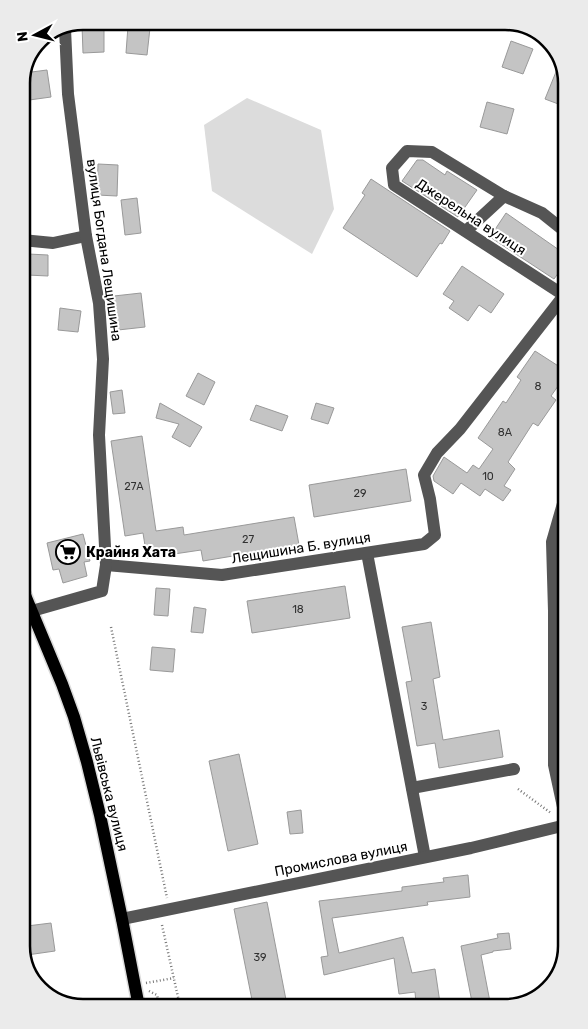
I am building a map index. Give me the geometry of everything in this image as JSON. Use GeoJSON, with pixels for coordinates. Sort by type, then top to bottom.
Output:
{"type":"FeatureCollection","features":[{"type":"Feature","properties":{"kind":"main road","name":"Львівська вулиця"},"geometry":{"type":"LineString","coordinates":[[30,606],[74,717],[87,762],[100,815],[137,999]]}},
{"type":"Feature","properties":{"kind":"street","name":"вулиця Богдана Лещишина"},"geometry":{"type":"LineString","coordinates":[[64,34],[68,94],[86,236],[99,303],[103,358],[99,435],[106,565]]}},
{"type":"Feature","properties":{"kind":"street","name":"Джерельна вулиця"},"geometry":{"type":"LineString","coordinates":[[558,226],[542,213],[504,196],[432,152],[407,151],[392,168],[394,186],[558,291]]}},
{"type":"Feature","properties":{"kind":"street"},"geometry":{"type":"LineString","coordinates":[[466,231],[504,196]]}},
{"type":"Feature","properties":{"kind":"street"},"geometry":{"type":"LineString","coordinates":[[30,241],[53,242],[86,236]]}},
{"type":"Feature","properties":{"kind":"street","name":"Лещишина Б. вулиця"},"geometry":{"type":"LineString","coordinates":[[106,565],[222,575],[424,544],[436,535],[424,474],[437,453],[460,429],[558,303]]}},
{"type":"Feature","properties":{"kind":"street"},"geometry":{"type":"LineString","coordinates":[[558,521],[552,542],[554,764],[558,783]]}},
{"type":"Feature","properties":{"kind":"street"},"geometry":{"type":"LineString","coordinates":[[367,553],[425,858]]}},
{"type":"Feature","properties":{"kind":"street"},"geometry":{"type":"LineString","coordinates":[[32,611],[102,591],[106,565]]}},
{"type":"Feature","properties":{"kind":"street"},"geometry":{"type":"LineString","coordinates":[[412,788],[514,769]]}},
{"type":"Feature","properties":{"kind":"street","name":"Промислова вулиця"},"geometry":{"type":"LineString","coordinates":[[122,919],[425,858],[558,827]]}},
{"type":"Feature","properties":{"kind":"path"},"geometry":{"type":"LineString","coordinates":[[111,627],[165,910],[178,999]]}},
{"type":"Feature","properties":{"kind":"path"},"geometry":{"type":"LineString","coordinates":[[518,789],[552,814]]}},
{"type":"Feature","properties":{"kind":"path"},"geometry":{"type":"LineString","coordinates":[[134,985],[174,978]]}},
{"type":"Feature","properties":{"kind":"shaded area"},"geometry":{"type":"Polygon","coordinates":[[[247,98],[321,130],[334,209],[312,254],[212,191],[204,125],[247,98]]]}},
{"type":"Feature","properties":{"kind":"building"},"geometry":{"type":"Polygon","coordinates":[[[82,30],[104,30],[104,52],[83,53],[82,30]]]}},
{"type":"Feature","properties":{"kind":"building"},"geometry":{"type":"Polygon","coordinates":[[[128,30],[150,30],[147,55],[126,53],[128,30]]]}},
{"type":"Feature","properties":{"kind":"building"},"geometry":{"type":"Polygon","coordinates":[[[511,41],[533,49],[523,74],[502,67],[511,41]]]}},
{"type":"Feature","properties":{"kind":"building"},"geometry":{"type":"Polygon","coordinates":[[[47,70],[51,97],[30,100],[31,72],[47,70]]]}},
{"type":"Feature","properties":{"kind":"building"},"geometry":{"type":"Polygon","coordinates":[[[556,71],[558,104],[545,99],[556,71]]]}},
{"type":"Feature","properties":{"kind":"building"},"geometry":{"type":"Polygon","coordinates":[[[487,102],[514,109],[507,134],[480,127],[487,102]]]}},
{"type":"Feature","properties":{"kind":"building"},"geometry":{"type":"Polygon","coordinates":[[[417,160],[423,160],[445,175],[447,171],[477,190],[458,217],[402,181],[417,160]]]}},
{"type":"Feature","properties":{"kind":"building"},"geometry":{"type":"Polygon","coordinates":[[[98,164],[118,165],[117,196],[97,195],[98,164]]]}},
{"type":"Feature","properties":{"kind":"building"},"geometry":{"type":"Polygon","coordinates":[[[371,179],[450,231],[417,277],[343,228],[365,195],[362,193],[371,179]]]}},
{"type":"Feature","properties":{"kind":"building"},"geometry":{"type":"Polygon","coordinates":[[[137,198],[141,233],[125,235],[121,200],[137,198]]]}},
{"type":"Feature","properties":{"kind":"building"},"geometry":{"type":"Polygon","coordinates":[[[506,213],[558,249],[558,274],[554,279],[490,237],[506,213]]]}},
{"type":"Feature","properties":{"kind":"building"},"geometry":{"type":"Polygon","coordinates":[[[30,254],[48,255],[48,276],[30,275],[30,254]]]}},
{"type":"Feature","properties":{"kind":"building"},"geometry":{"type":"Polygon","coordinates":[[[462,266],[504,294],[491,313],[479,305],[468,321],[449,308],[454,301],[443,294],[462,266]]]}},
{"type":"Feature","properties":{"kind":"building"},"geometry":{"type":"Polygon","coordinates":[[[141,293],[145,327],[118,330],[114,296],[141,293]]]}},
{"type":"Feature","properties":{"kind":"building"},"geometry":{"type":"Polygon","coordinates":[[[60,308],[81,311],[78,332],[58,330],[60,308]]]}},
{"type":"Feature","properties":{"kind":"building"},"geometry":{"type":"Polygon","coordinates":[[[535,351],[558,366],[558,386],[551,396],[556,400],[538,426],[533,423],[508,462],[515,469],[504,486],[511,490],[503,501],[485,489],[480,496],[461,483],[453,494],[434,481],[433,476],[444,457],[467,473],[473,465],[479,469],[493,449],[478,438],[503,401],[506,403],[521,380],[517,377],[535,351]]]}},
{"type":"Feature","properties":{"kind":"building"},"geometry":{"type":"Polygon","coordinates":[[[198,373],[215,382],[204,405],[186,396],[198,373]]]}},
{"type":"Feature","properties":{"kind":"building"},"geometry":{"type":"Polygon","coordinates":[[[122,390],[125,413],[113,414],[110,392],[122,390]]]}},
{"type":"Feature","properties":{"kind":"building"},"geometry":{"type":"Polygon","coordinates":[[[160,403],[202,427],[190,447],[172,437],[179,424],[156,418],[160,403]]]}},
{"type":"Feature","properties":{"kind":"building"},"geometry":{"type":"Polygon","coordinates":[[[316,403],[334,408],[328,424],[311,419],[316,403]]]}},
{"type":"Feature","properties":{"kind":"building"},"geometry":{"type":"Polygon","coordinates":[[[256,405],[288,416],[282,431],[250,420],[256,405]]]}},
{"type":"Feature","properties":{"kind":"building"},"geometry":{"type":"Polygon","coordinates":[[[142,436],[156,531],[183,527],[184,535],[294,517],[299,545],[203,561],[201,550],[147,558],[143,533],[125,536],[111,441],[142,436]]]}},
{"type":"Feature","properties":{"kind":"building"},"geometry":{"type":"Polygon","coordinates":[[[406,469],[411,501],[314,517],[309,485],[406,469]]]}},
{"type":"Feature","properties":{"kind":"building","name":"Крайня Хата"},"geometry":{"type":"Polygon","coordinates":[[[83,534],[90,561],[84,562],[87,576],[63,583],[59,569],[53,570],[47,543],[83,534]]]}},
{"type":"Feature","properties":{"kind":"building"},"geometry":{"type":"Polygon","coordinates":[[[345,586],[350,618],[252,633],[247,601],[345,586]]]}},
{"type":"Feature","properties":{"kind":"building"},"geometry":{"type":"Polygon","coordinates":[[[156,588],[170,589],[168,616],[154,615],[156,588]]]}},
{"type":"Feature","properties":{"kind":"building"},"geometry":{"type":"Polygon","coordinates":[[[194,607],[206,609],[203,633],[191,632],[194,607]]]}},
{"type":"Feature","properties":{"kind":"building"},"geometry":{"type":"Polygon","coordinates":[[[431,622],[440,677],[433,679],[443,740],[499,730],[503,757],[439,768],[435,743],[417,746],[406,682],[412,681],[402,627],[431,622]]]}},
{"type":"Feature","properties":{"kind":"building"},"geometry":{"type":"Polygon","coordinates":[[[152,647],[175,649],[173,672],[150,670],[152,647]]]}},
{"type":"Feature","properties":{"kind":"building"},"geometry":{"type":"Polygon","coordinates":[[[239,754],[258,844],[228,851],[209,761],[239,754]]]}},
{"type":"Feature","properties":{"kind":"building"},"geometry":{"type":"Polygon","coordinates":[[[301,810],[303,833],[290,834],[287,812],[301,810]]]}},
{"type":"Feature","properties":{"kind":"building"},"geometry":{"type":"Polygon","coordinates":[[[468,875],[470,897],[427,902],[428,905],[332,918],[339,953],[403,937],[412,973],[435,969],[439,999],[416,999],[415,992],[399,994],[394,958],[324,975],[321,957],[328,956],[319,901],[402,891],[402,887],[444,882],[443,878],[468,875]]]}},
{"type":"Feature","properties":{"kind":"building"},"geometry":{"type":"Polygon","coordinates":[[[267,902],[286,999],[252,999],[234,909],[267,902]]]}},
{"type":"Feature","properties":{"kind":"building"},"geometry":{"type":"Polygon","coordinates":[[[51,923],[55,951],[31,954],[30,926],[51,923]]]}},
{"type":"Feature","properties":{"kind":"building"},"geometry":{"type":"Polygon","coordinates":[[[509,933],[511,949],[493,951],[481,955],[489,999],[471,999],[461,946],[498,938],[497,934],[509,933]]]}},
{"type":"Feature","properties":{"kind":"place","name":"Крайня Хата"},"geometry":{"type":"Point","coordinates":[68,552]}}]}
